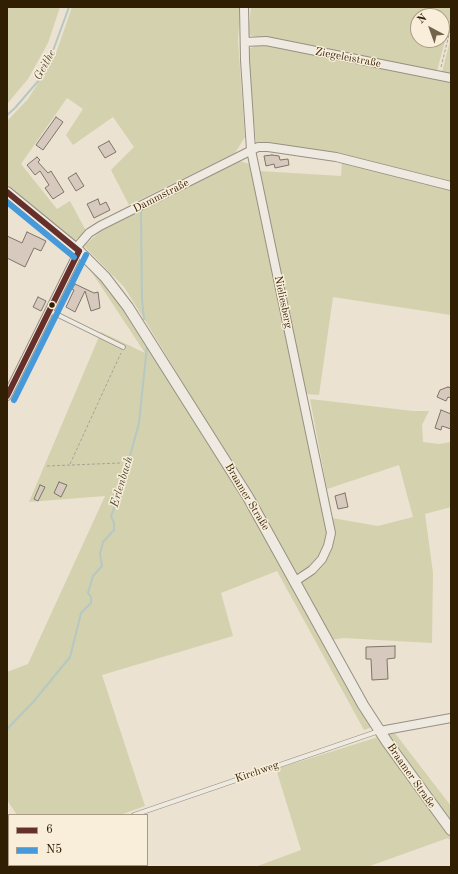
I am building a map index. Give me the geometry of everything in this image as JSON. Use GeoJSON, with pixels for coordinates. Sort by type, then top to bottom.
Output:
{"type":"FeatureCollection","features":[{"type":"Feature","properties":{"kind":"street","name":"Nieliesberg"},"geometry":{"type":"LineString","coordinates":[[244,7],[251,150],[330,533],[328,546],[322,559],[312,570],[294,582]]}},
{"type":"Feature","properties":{"kind":"street","name":"Ziegeleistraße"},"geometry":{"type":"LineString","coordinates":[[245,42],[266,42],[451,78]]}},
{"type":"Feature","properties":{"kind":"street"},"geometry":{"type":"LineString","coordinates":[[251,150],[268,147],[336,157],[451,186]]}},
{"type":"Feature","properties":{"kind":"street","name":"Dammstraße"},"geometry":{"type":"LineString","coordinates":[[7,396],[50,311],[78,250],[89,233],[100,226],[251,150]]}},
{"type":"Feature","properties":{"kind":"street","name":"Braamer Straße"},"geometry":{"type":"LineString","coordinates":[[7,192],[78,250],[105,277],[128,307],[248,497],[343,669],[380,731],[451,830]]}},
{"type":"Feature","properties":{"kind":"street"},"geometry":{"type":"LineString","coordinates":[[380,731],[451,718]]}},
{"type":"Feature","properties":{"kind":"lane"},"geometry":{"type":"LineString","coordinates":[[50,311],[123,347]]}},
{"type":"Feature","properties":{"kind":"lane","name":"Kirchweg"},"geometry":{"type":"LineString","coordinates":[[137,814],[380,731]]}},
{"type":"Feature","properties":{"kind":"path"},"geometry":{"type":"LineString","coordinates":[[438,76],[451,27]]}},
{"type":"Feature","properties":{"kind":"path"},"geometry":{"type":"LineString","coordinates":[[70,464],[123,347]]}},
{"type":"Feature","properties":{"kind":"path"},"geometry":{"type":"LineString","coordinates":[[47,466],[120,463]]}},
{"type":"Feature","properties":{"kind":"shaded area"},"geometry":{"type":"Polygon","coordinates":[[[7,7],[60,7],[48,43],[28,79],[7,104],[7,7]]]}},
{"type":"Feature","properties":{"kind":"shaded area"},"geometry":{"type":"Polygon","coordinates":[[[72,7],[240,7],[238,41],[245,137],[235,153],[129,205],[111,170],[134,147],[113,117],[73,145],[66,135],[83,109],[67,98],[21,164],[57,209],[70,201],[86,231],[74,241],[7,184],[7,121],[28,99],[55,56],[72,7]]]}},
{"type":"Feature","properties":{"kind":"shaded area"},"geometry":{"type":"Polygon","coordinates":[[[251,7],[451,7],[450,22],[450,8],[410,8],[410,48],[443,48],[437,71],[248,35],[251,7]]]}},
{"type":"Feature","properties":{"kind":"shaded area"},"geometry":{"type":"Polygon","coordinates":[[[451,37],[451,74],[442,72],[448,48],[450,48],[451,37]]]}},
{"type":"Feature","properties":{"kind":"shaded area"},"geometry":{"type":"Polygon","coordinates":[[[260,44],[451,81],[451,181],[342,154],[256,142],[247,58],[249,49],[260,44]]]}},
{"type":"Feature","properties":{"kind":"shaded area"},"geometry":{"type":"Polygon","coordinates":[[[239,161],[250,164],[261,209],[266,206],[259,171],[341,176],[342,162],[451,190],[451,315],[333,297],[319,395],[306,394],[292,328],[329,533],[326,545],[320,557],[305,572],[307,576],[324,560],[330,547],[333,533],[332,518],[378,526],[413,517],[399,465],[327,489],[310,399],[413,411],[429,411],[422,425],[423,442],[439,444],[451,442],[451,507],[425,514],[433,573],[432,643],[343,638],[330,640],[251,495],[141,314],[124,287],[84,246],[103,229],[239,161]]]}},
{"type":"Feature","properties":{"kind":"shaded area"},"geometry":{"type":"Polygon","coordinates":[[[89,268],[95,271],[128,313],[257,523],[372,727],[364,730],[277,571],[221,593],[233,636],[102,675],[145,806],[123,814],[16,814],[7,800],[7,672],[28,664],[105,496],[29,502],[101,332],[145,353],[89,268]]]}},
{"type":"Feature","properties":{"kind":"shaded area"},"geometry":{"type":"Polygon","coordinates":[[[394,732],[451,806],[451,841],[448,838],[367,867],[255,867],[301,850],[276,769],[394,732]]]}},
{"type":"Feature","properties":{"kind":"building"},"geometry":{"type":"Polygon","coordinates":[[[56,117],[63,122],[43,150],[36,145],[56,117]]]}},
{"type":"Feature","properties":{"kind":"building"},"geometry":{"type":"Polygon","coordinates":[[[109,141],[116,152],[105,158],[98,147],[109,141]]]}},
{"type":"Feature","properties":{"kind":"building"},"geometry":{"type":"Polygon","coordinates":[[[264,156],[279,156],[280,160],[288,159],[289,165],[275,168],[274,164],[266,166],[264,156]]]}},
{"type":"Feature","properties":{"kind":"building"},"geometry":{"type":"Polygon","coordinates":[[[37,157],[40,160],[38,162],[48,173],[51,171],[64,192],[53,199],[45,188],[49,185],[40,171],[35,175],[27,165],[37,157]]]}},
{"type":"Feature","properties":{"kind":"building"},"geometry":{"type":"Polygon","coordinates":[[[76,173],[84,186],[76,191],[68,178],[76,173]]]}},
{"type":"Feature","properties":{"kind":"building"},"geometry":{"type":"Polygon","coordinates":[[[98,199],[100,205],[106,202],[110,210],[94,218],[87,204],[98,199]]]}},
{"type":"Feature","properties":{"kind":"building"},"geometry":{"type":"Polygon","coordinates":[[[27,232],[46,241],[41,251],[34,248],[25,267],[7,258],[7,236],[22,243],[27,232]]]}},
{"type":"Feature","properties":{"kind":"building"},"geometry":{"type":"Polygon","coordinates":[[[75,284],[94,293],[98,292],[100,308],[91,311],[85,291],[75,312],[66,307],[74,290],[72,289],[75,284]]]}},
{"type":"Feature","properties":{"kind":"building"},"geometry":{"type":"Polygon","coordinates":[[[38,297],[46,301],[41,311],[33,307],[38,297]]]}},
{"type":"Feature","properties":{"kind":"building"},"geometry":{"type":"Polygon","coordinates":[[[448,387],[451,388],[451,398],[448,397],[446,401],[437,397],[440,390],[448,387]]]}},
{"type":"Feature","properties":{"kind":"building"},"geometry":{"type":"Polygon","coordinates":[[[441,410],[451,414],[451,429],[442,426],[441,430],[435,428],[441,410]]]}},
{"type":"Feature","properties":{"kind":"building"},"geometry":{"type":"Polygon","coordinates":[[[59,482],[67,485],[61,497],[54,493],[59,482]]]}},
{"type":"Feature","properties":{"kind":"building"},"geometry":{"type":"Polygon","coordinates":[[[40,485],[45,487],[38,501],[34,499],[40,485]]]}},
{"type":"Feature","properties":{"kind":"building"},"geometry":{"type":"Polygon","coordinates":[[[345,493],[348,507],[338,509],[335,496],[345,493]]]}},
{"type":"Feature","properties":{"kind":"building"},"geometry":{"type":"Polygon","coordinates":[[[395,646],[395,658],[387,659],[388,679],[372,680],[371,659],[366,659],[366,647],[395,646]]]}},
{"type":"Feature","properties":{"kind":"waterway","name":"Geithe"},"geometry":{"type":"LineString","coordinates":[[7,115],[39,80],[54,48],[69,7]]}},
{"type":"Feature","properties":{"kind":"waterway","name":"Erlenbach"},"geometry":{"type":"LineString","coordinates":[[141,212],[142,300],[144,319]]}},
{"type":"Feature","properties":{"kind":"waterway","name":"Erlenbach"},"geometry":{"type":"LineString","coordinates":[[7,729],[34,701],[70,657],[81,613],[91,603],[91,597],[88,593],[93,576],[102,566],[100,554],[103,542],[114,530],[114,523],[111,516],[120,493],[139,423],[147,346]]}},
{"type":"Feature","properties":{"kind":"transit line","name":"6"},"geometry":{"type":"LineString","coordinates":[[7,192],[79,251]]}},
{"type":"Feature","properties":{"kind":"transit line","name":"N5"},"geometry":{"type":"LineString","coordinates":[[7,202],[74,257]]}},
{"type":"Feature","properties":{"kind":"transit line","name":"6"},"geometry":{"type":"LineString","coordinates":[[7,396],[79,251]]}},
{"type":"Feature","properties":{"kind":"transit line","name":"N5"},"geometry":{"type":"LineString","coordinates":[[14,400],[86,255]]}}]}
